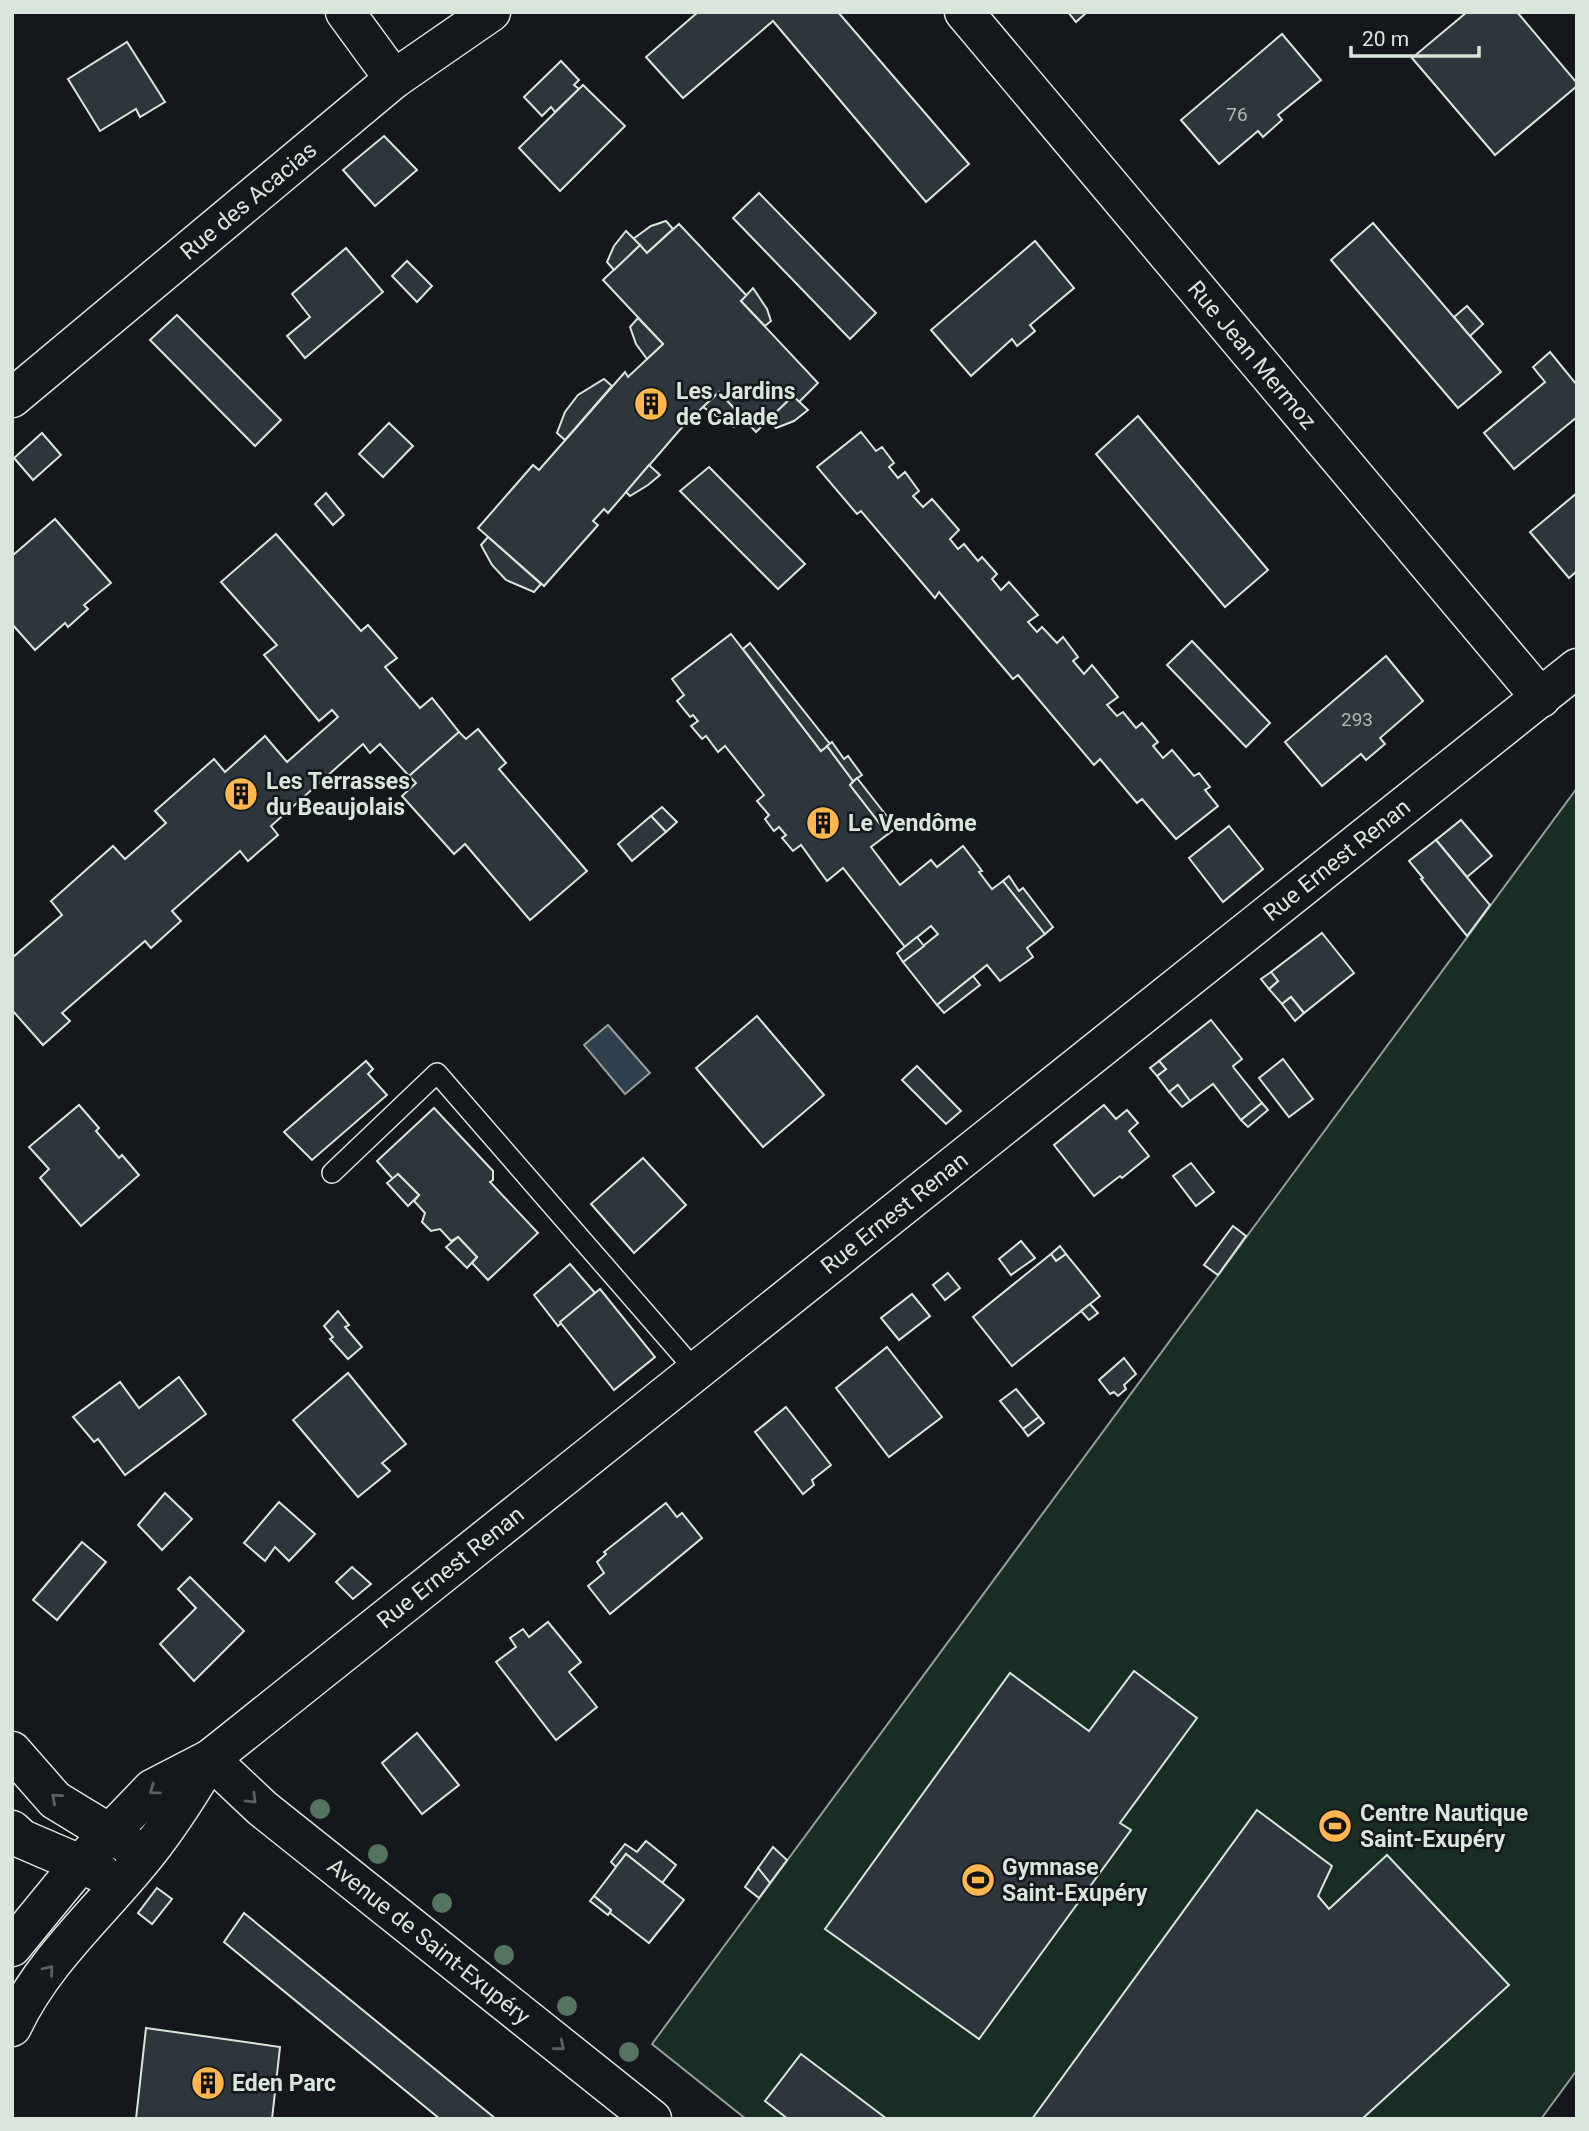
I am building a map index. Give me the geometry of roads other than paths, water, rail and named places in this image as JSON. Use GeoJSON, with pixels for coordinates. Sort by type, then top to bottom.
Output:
{"type":"FeatureCollection","features":[{"type":"Feature","properties":{"kind":"main road"},"geometry":{"type":"LineString","coordinates":[[345,12],[394,79]]}},
{"type":"Feature","properties":{"kind":"main road","name":"Rue des Acacias"},"geometry":{"type":"LineString","coordinates":[[12,398],[394,79],[491,12]]}},
{"type":"Feature","properties":{"kind":"main road","name":"Rue Jean Mermoz"},"geometry":{"type":"LineString","coordinates":[[964,12],[1541,698]]}},
{"type":"Feature","properties":{"kind":"main road","name":"Rue Ernest Renan"},"geometry":{"type":"LineString","coordinates":[[12,1947],[80,1864],[152,1789],[210,1759],[1577,668]]}},
{"type":"Feature","properties":{"kind":"main road"},"geometry":{"type":"LineString","coordinates":[[12,1751],[55,1800],[109,1835],[134,1868]]}},
{"type":"Feature","properties":{"kind":"main road","name":"Rue Ernest Renan"},"geometry":{"type":"LineString","coordinates":[[12,2027],[26,1998],[177,1814],[210,1759]]}},
{"type":"Feature","properties":{"kind":"main road","name":"Avenue de Saint-Exupéry"},"geometry":{"type":"LineString","coordinates":[[210,1759],[262,1808],[652,2119]]}},
{"type":"Feature","properties":{"kind":"main road"},"geometry":{"type":"LineString","coordinates":[[12,1830],[22,1839],[80,1864],[134,1868]]}},
{"type":"Feature","properties":{"kind":"lane"},"geometry":{"type":"LineString","coordinates":[[332,1173],[437,1073],[696,1371]]}},
{"type":"Feature","properties":{"kind":"water"},"geometry":{"type":"Polygon","coordinates":[[[608,1025],[650,1073],[625,1094],[584,1045],[608,1025]]]}},
{"type":"Feature","properties":{"kind":"place","name":"Les Jardins de Calade"},"geometry":{"type":"Point","coordinates":[651,404]}},
{"type":"Feature","properties":{"kind":"place","name":"Les Terrasses du Beaujolais"},"geometry":{"type":"Point","coordinates":[241,794]}},
{"type":"Feature","properties":{"kind":"place","name":"Le Vendôme"},"geometry":{"type":"Point","coordinates":[823,823]}},
{"type":"Feature","properties":{"kind":"place","name":"Centre Nautique Saint-Exupéry"},"geometry":{"type":"Point","coordinates":[1335,1826]}},
{"type":"Feature","properties":{"kind":"place","name":"Gymnase Saint-Exupéry"},"geometry":{"type":"Point","coordinates":[978,1880]}},
{"type":"Feature","properties":{"kind":"place","name":"Eden Parc"},"geometry":{"type":"Point","coordinates":[208,2083]}}]}
